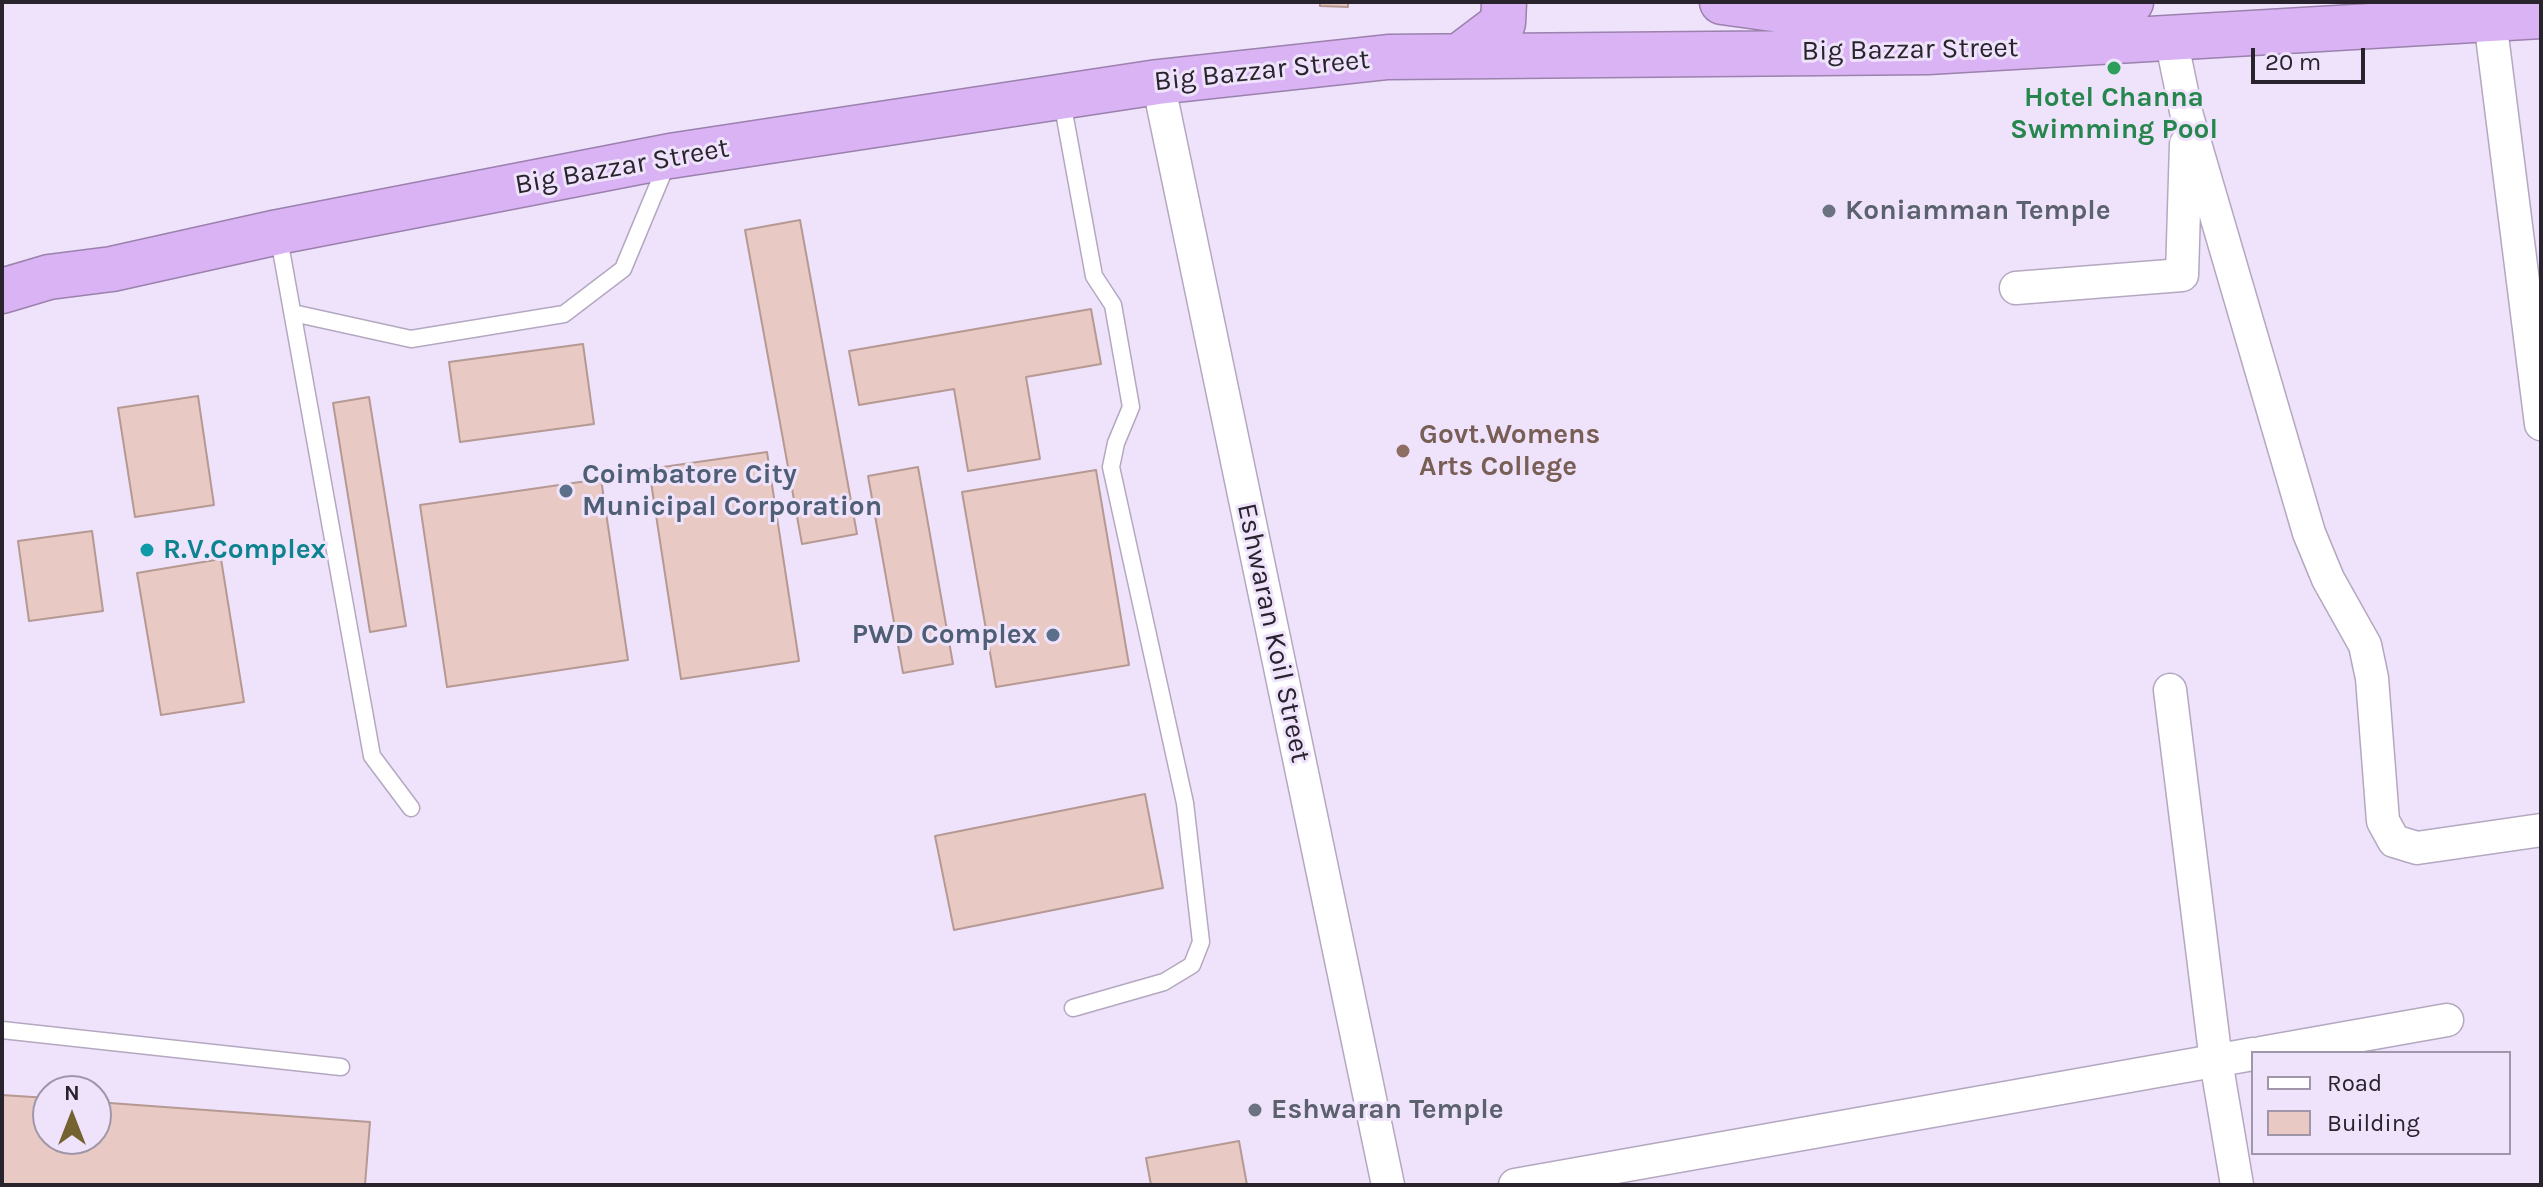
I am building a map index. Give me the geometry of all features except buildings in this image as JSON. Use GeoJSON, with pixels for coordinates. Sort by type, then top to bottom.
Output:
{"type":"FeatureCollection","features":[{"type":"Feature","properties":{"kind":"highway"},"geometry":{"type":"LineString","coordinates":[[1462,54],[1503,23],[1504,2]]}},
{"type":"Feature","properties":{"kind":"highway","name":"Big Bazzar Street"},"geometry":{"type":"LineString","coordinates":[[1722,2],[1924,14],[2131,2]]}},
{"type":"Feature","properties":{"kind":"highway","name":"Big Bazzar Street"},"geometry":{"type":"LineString","coordinates":[[2,291],[49,277],[112,269],[278,232],[670,156],[1061,95],[1388,57],[1928,52],[2541,16]]}},
{"type":"Feature","properties":{"kind":"street"},"geometry":{"type":"LineString","coordinates":[[2490,20],[2533,281],[2541,424]]}},
{"type":"Feature","properties":{"kind":"street"},"geometry":{"type":"LineString","coordinates":[[2171,39],[2187,116],[2309,533],[2328,579],[2365,645],[2372,678],[2383,821],[2394,841],[2417,848],[2541,830]]}},
{"type":"Feature","properties":{"kind":"street","name":"Eshwaran Koil Street"},"geometry":{"type":"LineString","coordinates":[[1158,82],[1388,1185]]}},
{"type":"Feature","properties":{"kind":"street"},"geometry":{"type":"LineString","coordinates":[[2016,288],[2182,275],[2187,116]]}},
{"type":"Feature","properties":{"kind":"street"},"geometry":{"type":"LineString","coordinates":[[2170,690],[2216,1061],[2237,1185]]}},
{"type":"Feature","properties":{"kind":"street"},"geometry":{"type":"LineString","coordinates":[[2272,1051],[2447,1020]]}},
{"type":"Feature","properties":{"kind":"street"},"geometry":{"type":"LineString","coordinates":[[1515,1185],[2251,1054]]}},
{"type":"Feature","properties":{"kind":"lane"},"geometry":{"type":"LineString","coordinates":[[1061,95],[1094,276],[1113,305],[1131,407],[1116,443],[1111,467],[1185,803],[1201,942],[1192,965],[1164,982],[1073,1008]]}},
{"type":"Feature","properties":{"kind":"lane"},"geometry":{"type":"LineString","coordinates":[[293,313],[411,339],[564,314],[623,269],[670,156]]}},
{"type":"Feature","properties":{"kind":"lane"},"geometry":{"type":"LineString","coordinates":[[278,232],[372,756],[411,808]]}},
{"type":"Feature","properties":{"kind":"lane"},"geometry":{"type":"LineString","coordinates":[[2,1030],[341,1067]]}},
{"type":"Feature","properties":{"kind":"place","name":"Hotel Channa Swimming Pool"},"geometry":{"type":"Point","coordinates":[2114,68]}},
{"type":"Feature","properties":{"kind":"place","name":"Koniamman Temple"},"geometry":{"type":"Point","coordinates":[1829,211]}},
{"type":"Feature","properties":{"kind":"place","name":"Govt.Womens Arts College"},"geometry":{"type":"Point","coordinates":[1403,451]}},
{"type":"Feature","properties":{"kind":"place","name":"Coimbatore City Municipal Corporation"},"geometry":{"type":"Point","coordinates":[566,491]}},
{"type":"Feature","properties":{"kind":"place","name":"R.V.Complex"},"geometry":{"type":"Point","coordinates":[147,550]}},
{"type":"Feature","properties":{"kind":"place","name":"PWD Complex"},"geometry":{"type":"Point","coordinates":[1053,635]}},
{"type":"Feature","properties":{"kind":"place","name":"Eshwaran Temple"},"geometry":{"type":"Point","coordinates":[1255,1110]}}]}
